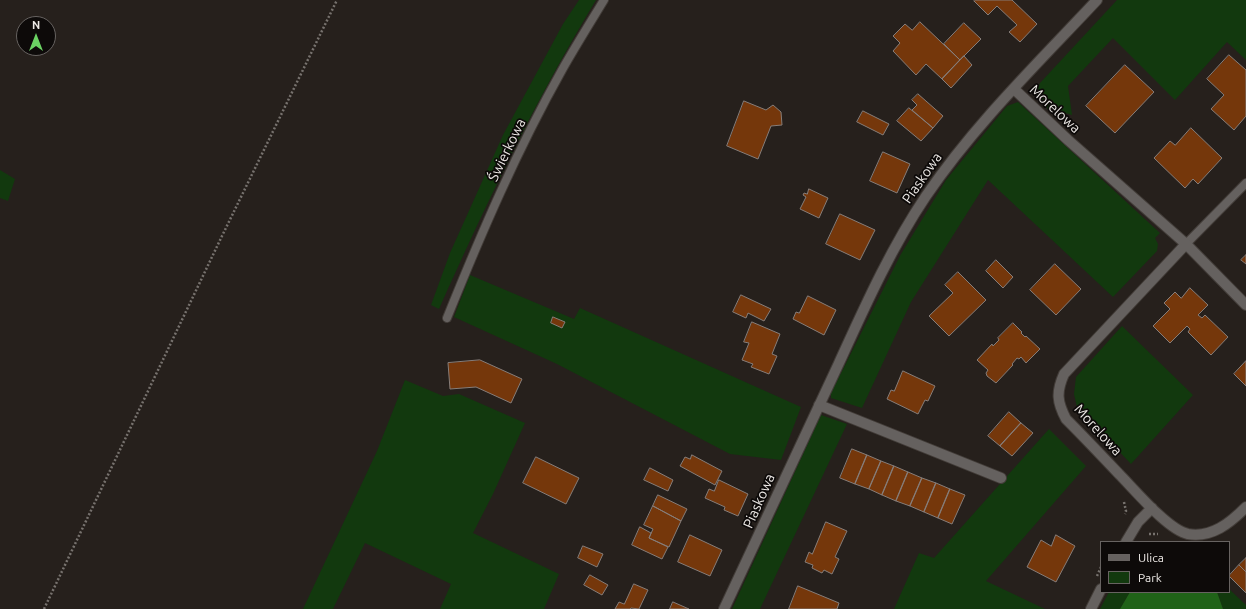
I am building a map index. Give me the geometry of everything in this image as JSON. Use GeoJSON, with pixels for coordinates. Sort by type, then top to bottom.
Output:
{"type":"FeatureCollection","features":[{"type":"Feature","properties":{"kind":"street","name":"Piaskowa"},"geometry":{"type":"LineString","coordinates":[[724,609],[867,303],[904,231],[950,161],[1014,89],[1097,0]]}},
{"type":"Feature","properties":{"kind":"street","name":"Morelowa"},"geometry":{"type":"LineString","coordinates":[[1014,89],[1068,140],[1186,244],[1246,305]]}},
{"type":"Feature","properties":{"kind":"street","name":"Morelowa"},"geometry":{"type":"LineString","coordinates":[[1186,244],[1064,374],[1058,392],[1060,407],[1066,419],[1152,508],[1172,525],[1186,534],[1198,534],[1218,530],[1228,524],[1246,507]]}},
{"type":"Feature","properties":{"kind":"street"},"geometry":{"type":"LineString","coordinates":[[819,405],[1001,478]]}},
{"type":"Feature","properties":{"kind":"street"},"geometry":{"type":"LineString","coordinates":[[1127,541],[1138,522],[1152,508]]}},
{"type":"Feature","properties":{"kind":"street"},"geometry":{"type":"LineString","coordinates":[[1091,609],[1100,592]]}},
{"type":"Feature","properties":{"kind":"lane","name":"Świerkowa"},"geometry":{"type":"LineString","coordinates":[[447,318],[474,250],[532,127],[562,71],[604,0]]}},
{"type":"Feature","properties":{"kind":"lane"},"geometry":{"type":"LineString","coordinates":[[1186,244],[1246,183]]}},
{"type":"Feature","properties":{"kind":"path"},"geometry":{"type":"LineString","coordinates":[[44,609],[218,243],[337,0]]}},
{"type":"Feature","properties":{"kind":"path"},"geometry":{"type":"LineString","coordinates":[[1124,497],[1126,511],[1124,516]]}},
{"type":"Feature","properties":{"kind":"green space"},"geometry":{"type":"Polygon","coordinates":[[[579,0],[596,0],[532,114],[475,230],[439,309],[431,305],[450,253],[503,135],[563,24],[579,0]]]}},
{"type":"Feature","properties":{"kind":"green space"},"geometry":{"type":"Polygon","coordinates":[[[1117,0],[1246,0],[1246,60],[1227,42],[1175,100],[1113,38],[1068,86],[1072,115],[1056,110],[1052,114],[1035,94],[1040,83],[1117,0]]]}},
{"type":"Feature","properties":{"kind":"green space"},"geometry":{"type":"Polygon","coordinates":[[[1018,102],[1160,233],[1155,238],[1158,244],[1157,251],[1113,297],[988,180],[911,302],[862,408],[831,398],[831,393],[901,254],[946,180],[1007,106],[1018,102]]]}},
{"type":"Feature","properties":{"kind":"green space"},"geometry":{"type":"Polygon","coordinates":[[[0,170],[15,179],[8,201],[0,198],[0,170]]]}},
{"type":"Feature","properties":{"kind":"green space"},"geometry":{"type":"Polygon","coordinates":[[[470,275],[574,319],[580,308],[801,407],[781,460],[730,454],[557,364],[454,317],[470,275]]]}},
{"type":"Feature","properties":{"kind":"green space"},"geometry":{"type":"Polygon","coordinates":[[[1122,326],[1193,395],[1131,464],[1077,407],[1074,394],[1076,377],[1122,326]]]}},
{"type":"Feature","properties":{"kind":"green space"},"geometry":{"type":"Polygon","coordinates":[[[405,380],[443,396],[459,394],[525,423],[493,494],[473,533],[559,574],[544,609],[440,609],[451,584],[365,543],[333,609],[303,609],[377,451],[405,380]]]}},
{"type":"Feature","properties":{"kind":"green space"},"geometry":{"type":"Polygon","coordinates":[[[821,415],[847,424],[760,609],[732,609],[821,415]]]}},
{"type":"Feature","properties":{"kind":"green space"},"geometry":{"type":"Polygon","coordinates":[[[1049,429],[1086,466],[986,581],[1045,609],[894,609],[919,553],[934,558],[1049,429]]]}},
{"type":"Feature","properties":{"kind":"green space"},"geometry":{"type":"Polygon","coordinates":[[[1230,590],[1246,605],[1246,609],[1223,609],[1217,593],[1230,593],[1230,590]]]}},
{"type":"Feature","properties":{"kind":"green space"},"geometry":{"type":"Polygon","coordinates":[[[1108,593],[1129,593],[1120,609],[1100,609],[1108,593]]]}},
{"type":"Feature","properties":{"kind":"green space"},"geometry":{"type":"Polygon","coordinates":[[[1129,593],[1217,593],[1223,609],[1120,609],[1129,593]]]}},
{"type":"Feature","properties":{"kind":"building"},"geometry":{"type":"Polygon","coordinates":[[[1012,0],[1037,24],[1020,42],[1009,32],[1017,25],[997,6],[988,15],[974,1],[1012,0]]]}},
{"type":"Feature","properties":{"kind":"building"},"geometry":{"type":"Polygon","coordinates":[[[920,22],[960,60],[942,79],[926,64],[916,75],[893,51],[900,43],[893,36],[905,24],[912,30],[920,22]]]}},
{"type":"Feature","properties":{"kind":"building"},"geometry":{"type":"Polygon","coordinates":[[[964,23],[981,39],[960,60],[944,44],[964,23]]]}},
{"type":"Feature","properties":{"kind":"building"},"geometry":{"type":"Polygon","coordinates":[[[1229,55],[1246,70],[1246,116],[1234,130],[1211,109],[1224,95],[1207,79],[1229,55]]]}},
{"type":"Feature","properties":{"kind":"building"},"geometry":{"type":"Polygon","coordinates":[[[964,56],[972,65],[951,88],[942,79],[964,56]]]}},
{"type":"Feature","properties":{"kind":"building"},"geometry":{"type":"Polygon","coordinates":[[[1125,65],[1154,92],[1115,133],[1086,106],[1125,65]]]}},
{"type":"Feature","properties":{"kind":"building"},"geometry":{"type":"Polygon","coordinates":[[[918,94],[943,116],[933,128],[912,110],[917,105],[912,100],[918,94]]]}},
{"type":"Feature","properties":{"kind":"building"},"geometry":{"type":"Polygon","coordinates":[[[744,101],[766,110],[773,105],[781,112],[782,125],[771,126],[758,159],[727,146],[744,101]]]}},
{"type":"Feature","properties":{"kind":"building"},"geometry":{"type":"Polygon","coordinates":[[[909,108],[933,128],[921,141],[897,121],[909,108]]]}},
{"type":"Feature","properties":{"kind":"building"},"geometry":{"type":"Polygon","coordinates":[[[863,111],[889,124],[883,135],[857,122],[863,111]]]}},
{"type":"Feature","properties":{"kind":"building"},"geometry":{"type":"Polygon","coordinates":[[[1191,128],[1222,158],[1198,184],[1193,179],[1185,188],[1154,158],[1170,141],[1175,145],[1191,128]]]}},
{"type":"Feature","properties":{"kind":"building"},"geometry":{"type":"Polygon","coordinates":[[[883,152],[910,164],[897,193],[870,181],[883,152]]]}},
{"type":"Feature","properties":{"kind":"building"},"geometry":{"type":"Polygon","coordinates":[[[809,189],[828,198],[819,218],[800,209],[806,197],[803,195],[804,193],[807,194],[809,189]]]}},
{"type":"Feature","properties":{"kind":"building"},"geometry":{"type":"Polygon","coordinates":[[[840,214],[875,230],[860,260],[826,244],[840,214]]]}},
{"type":"Feature","properties":{"kind":"building"},"geometry":{"type":"Polygon","coordinates":[[[1246,255],[1246,264],[1241,260],[1246,255]]]}},
{"type":"Feature","properties":{"kind":"building"},"geometry":{"type":"Polygon","coordinates":[[[996,260],[1013,277],[1003,288],[986,271],[996,260]]]}},
{"type":"Feature","properties":{"kind":"building"},"geometry":{"type":"Polygon","coordinates":[[[1055,264],[1081,289],[1056,315],[1030,290],[1055,264]]]}},
{"type":"Feature","properties":{"kind":"building"},"geometry":{"type":"Polygon","coordinates":[[[958,272],[986,300],[949,336],[929,316],[953,293],[945,285],[958,272]]]}},
{"type":"Feature","properties":{"kind":"building"},"geometry":{"type":"Polygon","coordinates":[[[1190,288],[1208,305],[1198,315],[1202,318],[1205,315],[1228,337],[1211,355],[1188,332],[1190,329],[1187,326],[1170,343],[1153,326],[1170,309],[1164,303],[1175,292],[1181,298],[1190,288]]]}},
{"type":"Feature","properties":{"kind":"building"},"geometry":{"type":"Polygon","coordinates":[[[741,295],[771,309],[764,321],[748,313],[746,318],[733,312],[741,295]]]}},
{"type":"Feature","properties":{"kind":"building"},"geometry":{"type":"Polygon","coordinates":[[[808,296],[836,310],[824,335],[793,319],[796,312],[799,313],[808,296]]]}},
{"type":"Feature","properties":{"kind":"building"},"geometry":{"type":"Polygon","coordinates":[[[553,317],[565,322],[562,328],[551,323],[553,317]]]}},
{"type":"Feature","properties":{"kind":"building"},"geometry":{"type":"Polygon","coordinates":[[[752,322],[780,334],[772,354],[777,356],[769,374],[751,367],[753,364],[742,360],[749,343],[744,342],[752,322]]]}},
{"type":"Feature","properties":{"kind":"building"},"geometry":{"type":"Polygon","coordinates":[[[1013,323],[1025,337],[1026,336],[1040,349],[1026,363],[1021,357],[1019,359],[1017,358],[1012,364],[1013,365],[996,383],[987,376],[986,373],[988,370],[977,360],[992,344],[993,346],[999,340],[998,338],[1013,323]]]}},
{"type":"Feature","properties":{"kind":"building"},"geometry":{"type":"Polygon","coordinates":[[[480,360],[522,379],[511,403],[476,387],[450,389],[448,363],[480,360]]]}},
{"type":"Feature","properties":{"kind":"building"},"geometry":{"type":"Polygon","coordinates":[[[1246,361],[1246,386],[1234,374],[1246,361]]]}},
{"type":"Feature","properties":{"kind":"building"},"geometry":{"type":"Polygon","coordinates":[[[903,371],[935,386],[928,401],[925,400],[918,414],[887,399],[891,390],[894,391],[903,371]]]}},
{"type":"Feature","properties":{"kind":"building"},"geometry":{"type":"Polygon","coordinates":[[[1009,412],[1021,423],[1000,446],[988,436],[1009,412]]]}},
{"type":"Feature","properties":{"kind":"building"},"geometry":{"type":"Polygon","coordinates":[[[1021,423],[1033,433],[1012,456],[1000,446],[1021,423]]]}},
{"type":"Feature","properties":{"kind":"building"},"geometry":{"type":"Polygon","coordinates":[[[852,449],[867,455],[855,484],[840,478],[852,449]]]}},
{"type":"Feature","properties":{"kind":"building"},"geometry":{"type":"Polygon","coordinates":[[[692,455],[722,471],[715,485],[680,466],[685,457],[690,459],[692,455]]]}},
{"type":"Feature","properties":{"kind":"building"},"geometry":{"type":"Polygon","coordinates":[[[867,455],[881,461],[869,489],[855,484],[867,455]]]}},
{"type":"Feature","properties":{"kind":"building"},"geometry":{"type":"Polygon","coordinates":[[[536,457],[579,478],[566,504],[523,483],[536,457]]]}},
{"type":"Feature","properties":{"kind":"building"},"geometry":{"type":"Polygon","coordinates":[[[881,461],[894,466],[882,495],[869,489],[881,461]]]}},
{"type":"Feature","properties":{"kind":"building"},"geometry":{"type":"Polygon","coordinates":[[[894,466],[908,472],[896,501],[882,495],[894,466]]]}},
{"type":"Feature","properties":{"kind":"building"},"geometry":{"type":"Polygon","coordinates":[[[650,468],[673,480],[668,491],[644,480],[650,468]]]}},
{"type":"Feature","properties":{"kind":"building"},"geometry":{"type":"Polygon","coordinates":[[[908,472],[922,478],[910,506],[896,501],[908,472]]]}},
{"type":"Feature","properties":{"kind":"building"},"geometry":{"type":"Polygon","coordinates":[[[922,478],[936,483],[924,512],[910,506],[922,478]]]}},
{"type":"Feature","properties":{"kind":"building"},"geometry":{"type":"Polygon","coordinates":[[[719,480],[748,494],[738,516],[724,510],[725,507],[705,498],[709,489],[714,491],[719,480]]]}},
{"type":"Feature","properties":{"kind":"building"},"geometry":{"type":"Polygon","coordinates":[[[936,483],[950,489],[938,518],[924,512],[936,483]]]}},
{"type":"Feature","properties":{"kind":"building"},"geometry":{"type":"Polygon","coordinates":[[[950,489],[965,495],[952,524],[938,518],[950,489]]]}},
{"type":"Feature","properties":{"kind":"building"},"geometry":{"type":"Polygon","coordinates":[[[658,495],[687,509],[681,521],[653,506],[658,495]]]}},
{"type":"Feature","properties":{"kind":"building"},"geometry":{"type":"Polygon","coordinates":[[[653,506],[681,521],[669,547],[649,538],[653,529],[644,525],[653,506]]]}},
{"type":"Feature","properties":{"kind":"building"},"geometry":{"type":"Polygon","coordinates":[[[826,522],[847,531],[835,557],[839,559],[832,574],[824,570],[822,573],[812,568],[813,565],[805,562],[809,552],[812,554],[826,522]]]}},
{"type":"Feature","properties":{"kind":"building"},"geometry":{"type":"Polygon","coordinates":[[[640,527],[651,533],[649,538],[668,547],[662,559],[632,545],[640,527]]]}},
{"type":"Feature","properties":{"kind":"building"},"geometry":{"type":"Polygon","coordinates":[[[690,535],[722,550],[710,576],[678,562],[690,535]]]}},
{"type":"Feature","properties":{"kind":"building"},"geometry":{"type":"Polygon","coordinates":[[[1056,535],[1075,546],[1056,582],[1027,567],[1041,540],[1051,546],[1056,535]]]}},
{"type":"Feature","properties":{"kind":"building"},"geometry":{"type":"Polygon","coordinates":[[[583,546],[603,554],[597,567],[578,558],[583,546]]]}},
{"type":"Feature","properties":{"kind":"building"},"geometry":{"type":"Polygon","coordinates":[[[1246,558],[1246,572],[1239,565],[1246,558]]]}},
{"type":"Feature","properties":{"kind":"building"},"geometry":{"type":"Polygon","coordinates":[[[1239,565],[1246,572],[1246,593],[1230,577],[1230,575],[1239,565]]]}},
{"type":"Feature","properties":{"kind":"building"},"geometry":{"type":"Polygon","coordinates":[[[590,575],[608,585],[602,595],[584,585],[590,575]]]}},
{"type":"Feature","properties":{"kind":"building"},"geometry":{"type":"Polygon","coordinates":[[[634,584],[648,590],[639,609],[615,609],[619,602],[624,604],[634,584]]]}},
{"type":"Feature","properties":{"kind":"building"},"geometry":{"type":"Polygon","coordinates":[[[798,586],[839,603],[837,609],[789,609],[798,586]]]}},
{"type":"Feature","properties":{"kind":"building"},"geometry":{"type":"Polygon","coordinates":[[[673,602],[689,609],[670,609],[673,602]]]}}]}
